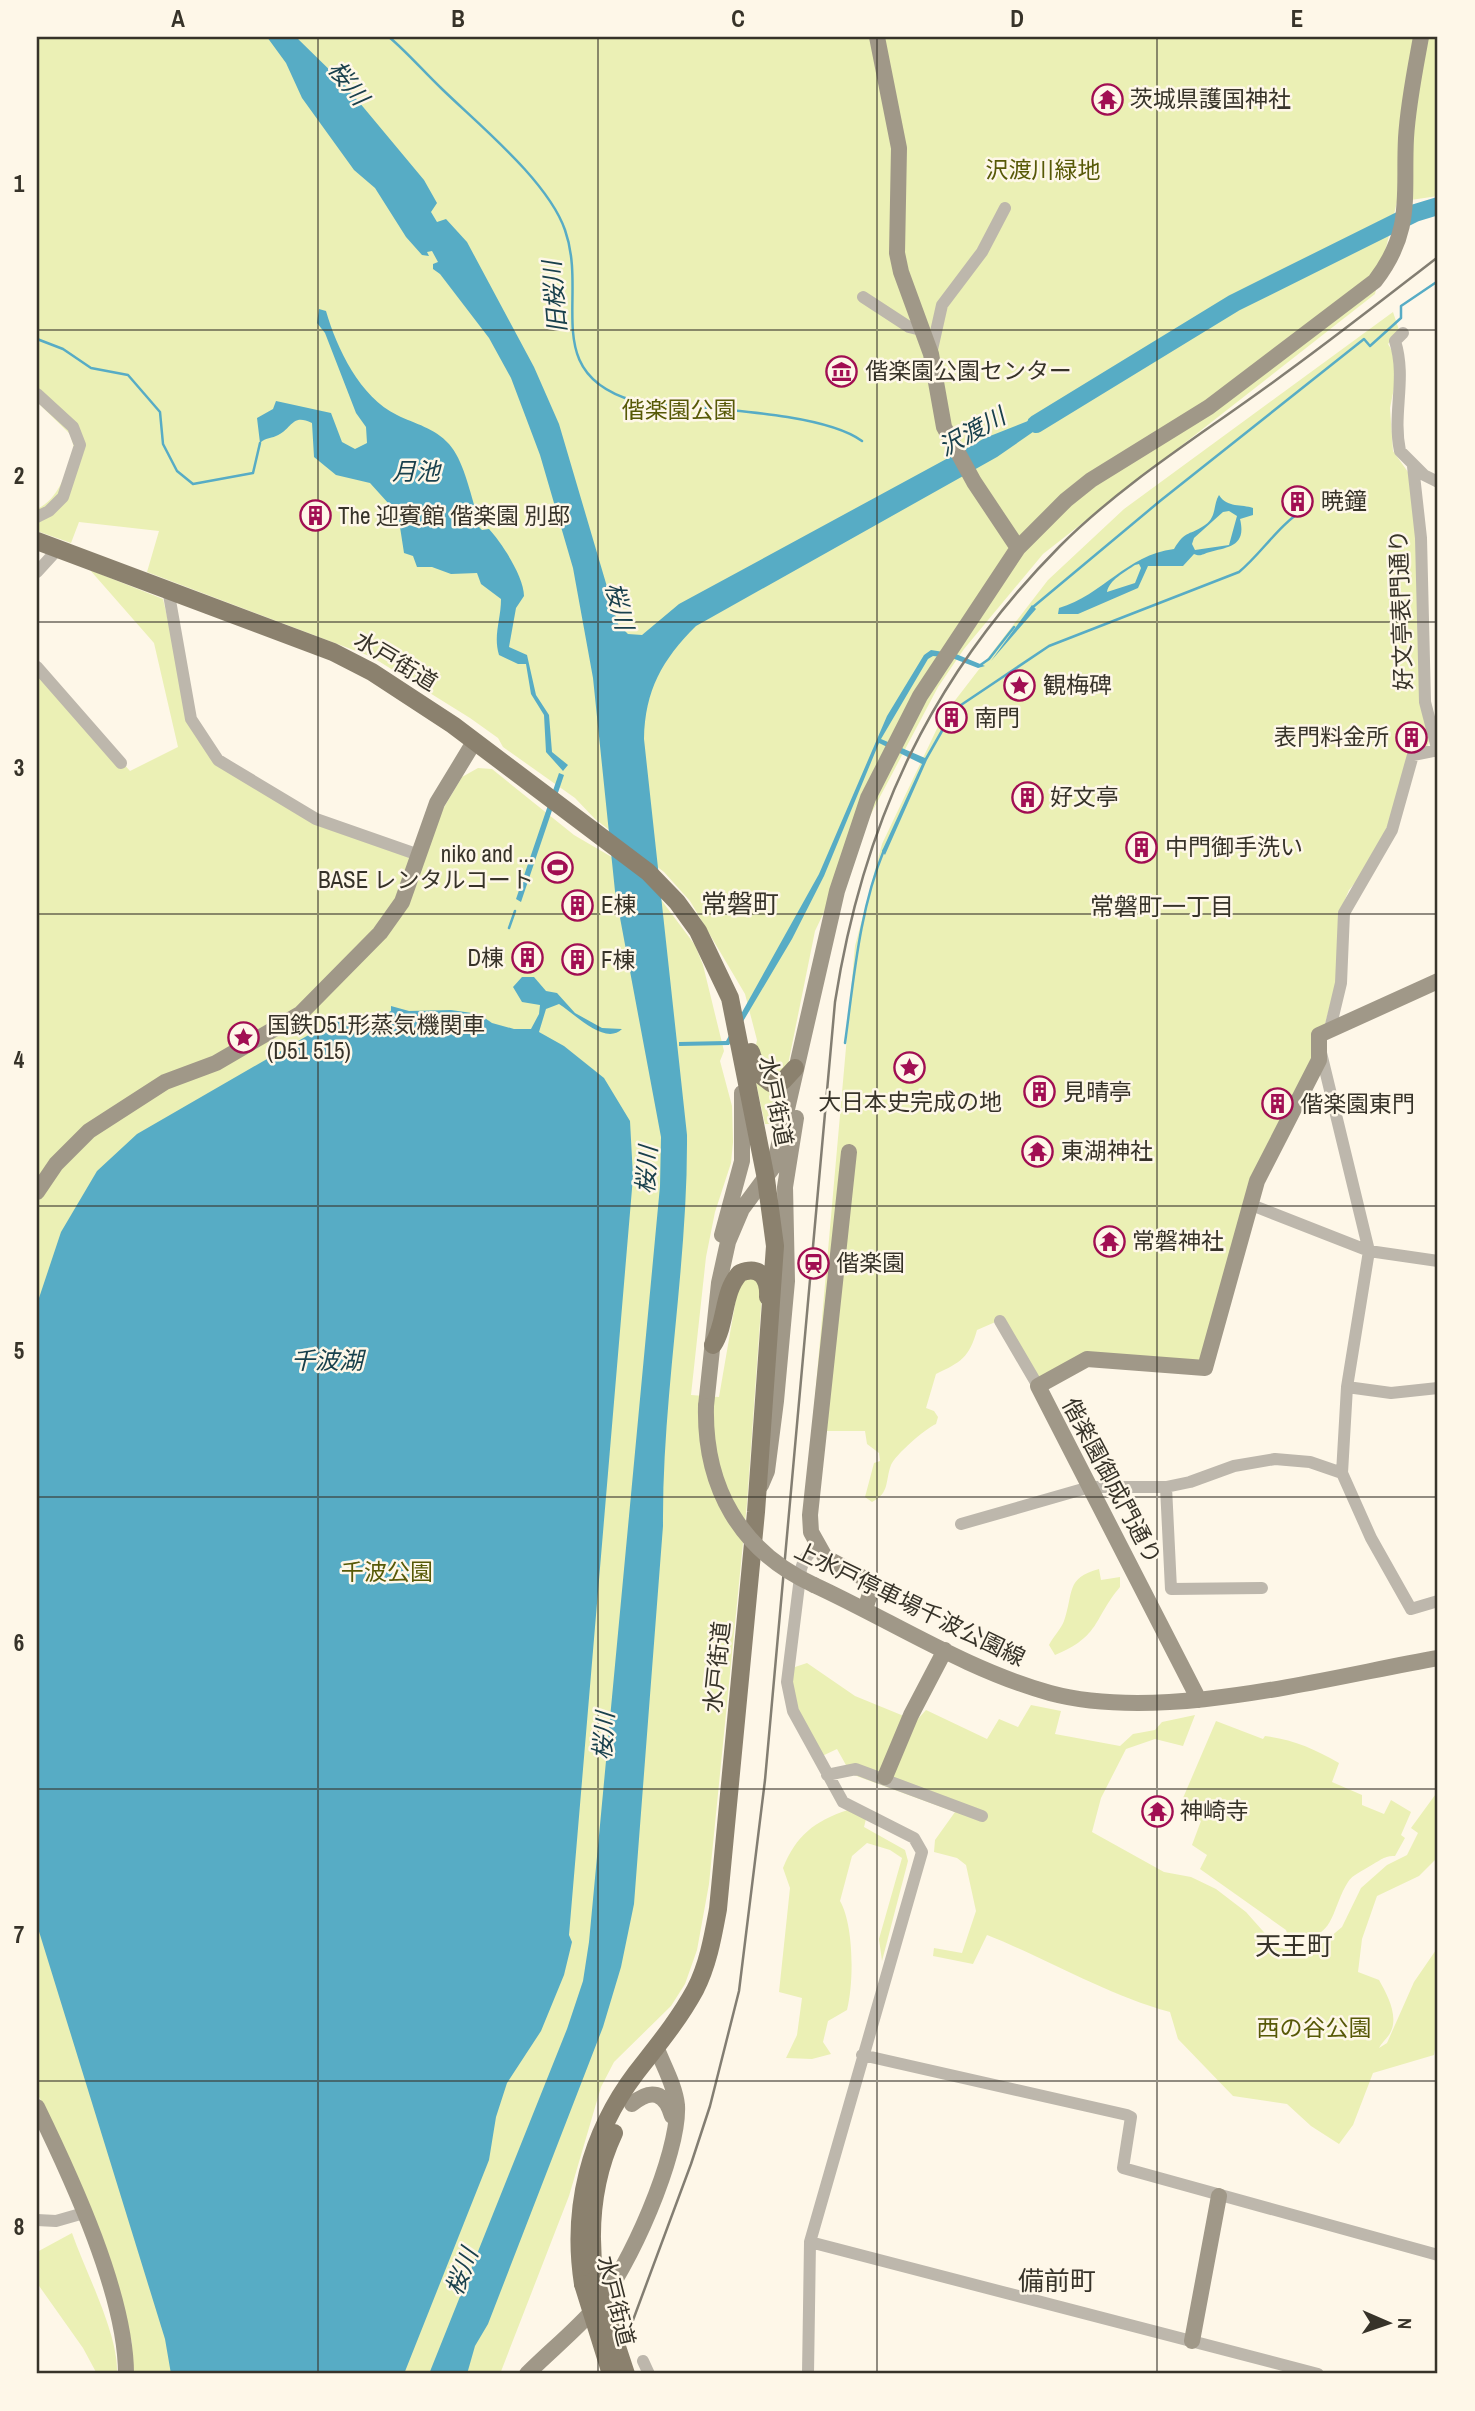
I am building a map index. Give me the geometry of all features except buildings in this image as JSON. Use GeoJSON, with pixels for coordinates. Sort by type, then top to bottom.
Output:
{"type":"FeatureCollection","features":[{"type":"Feature","properties":{"kind":"main road","name":"水戸街道"},"geometry":{"type":"LineString","coordinates":[[37,541],[351,660],[402,690],[641,866],[677,902],[698,931],[730,998],[766,1179],[775,1246],[772,1327],[758,1492],[713,1935],[696,1988],[657,2049],[635,2075],[610,2117],[589,2163],[578,2228],[611,2374]]}},
{"type":"Feature","properties":{"kind":"main road"},"geometry":{"type":"LineString","coordinates":[[730,998],[742,1014],[755,1065],[762,1078],[771,1083],[783,1081],[795,1068]]}},
{"type":"Feature","properties":{"kind":"main road"},"geometry":{"type":"LineString","coordinates":[[713,1345],[723,1330],[732,1285],[740,1273],[746,1270],[762,1273],[767,1279],[767,1311],[772,1327]]}},
{"type":"Feature","properties":{"kind":"main road","name":"水戸街道"},"geometry":{"type":"LineString","coordinates":[[626,2374],[589,2282],[594,2195],[606,2152],[657,2049]]}},
{"type":"Feature","properties":{"kind":"street"},"geometry":{"type":"LineString","coordinates":[[877,37],[899,148],[897,253],[901,272],[931,354],[940,412],[953,443],[974,482],[1018,548]]}},
{"type":"Feature","properties":{"kind":"street"},"geometry":{"type":"LineString","coordinates":[[758,1492],[767,1471],[776,1401],[787,1281],[785,1187],[807,1057],[811,1001],[837,891],[868,798],[920,696],[1018,548],[1058,507],[1091,480],[1209,407],[1370,286],[1383,271],[1398,240],[1407,196],[1406,137],[1420,37]]}},
{"type":"Feature","properties":{"kind":"street"},"geometry":{"type":"LineString","coordinates":[[931,354],[942,305],[982,252],[1005,208]]}},
{"type":"Feature","properties":{"kind":"street"},"geometry":{"type":"LineString","coordinates":[[863,298],[909,327],[921,330]]}},
{"type":"Feature","properties":{"kind":"street"},"geometry":{"type":"LineString","coordinates":[[1403,332],[1395,341],[1402,364],[1397,438],[1400,451],[1413,466],[1438,482]]}},
{"type":"Feature","properties":{"kind":"street"},"geometry":{"type":"LineString","coordinates":[[37,394],[74,427],[80,445],[62,496],[49,512],[37,517]]}},
{"type":"Feature","properties":{"kind":"street","name":"好文亭表門通り"},"geometry":{"type":"LineString","coordinates":[[1413,466],[1420,538],[1425,702],[1438,751]]}},
{"type":"Feature","properties":{"kind":"street"},"geometry":{"type":"LineString","coordinates":[[37,572],[58,549]]}},
{"type":"Feature","properties":{"kind":"street"},"geometry":{"type":"LineString","coordinates":[[168,589],[191,719],[218,760],[316,819],[416,854]]}},
{"type":"Feature","properties":{"kind":"street"},"geometry":{"type":"LineString","coordinates":[[37,667],[121,762]]}},
{"type":"Feature","properties":{"kind":"street"},"geometry":{"type":"LineString","coordinates":[[37,1192],[56,1164],[89,1131],[165,1082],[216,1063],[300,1014],[380,933],[402,902],[416,854],[437,803],[474,742]]}},
{"type":"Feature","properties":{"kind":"street"},"geometry":{"type":"LineString","coordinates":[[1438,751],[1413,755],[1392,830],[1344,913],[1340,983],[1323,1038],[1369,1251],[1347,1387],[1342,1473],[1371,1538],[1411,1609],[1438,1601]]}},
{"type":"Feature","properties":{"kind":"street"},"geometry":{"type":"LineString","coordinates":[[719,1283],[719,1254],[740,1168],[744,1125],[740,1080],[724,1007],[723,980]]}},
{"type":"Feature","properties":{"kind":"street"},"geometry":{"type":"LineString","coordinates":[[1323,1038],[1438,981]]}},
{"type":"Feature","properties":{"kind":"street","name":"上水戸停車場千波公園線"},"geometry":{"type":"LineString","coordinates":[[811,1001],[777,1157],[766,1179],[754,1191],[735,1222],[719,1283],[706,1406],[711,1465],[731,1515],[767,1557],[814,1586],[866,1609],[945,1650],[1011,1680],[1077,1699],[1135,1702],[1199,1700],[1438,1658]]}},
{"type":"Feature","properties":{"kind":"street","name":"偕楽園御成門通り"},"geometry":{"type":"LineString","coordinates":[[1199,1700],[1038,1386],[1087,1359],[1205,1368],[1257,1181],[1316,1067],[1323,1038]]}},
{"type":"Feature","properties":{"kind":"street"},"geometry":{"type":"LineString","coordinates":[[756,1126],[766,1131],[775,1130],[786,1117]]}},
{"type":"Feature","properties":{"kind":"street"},"geometry":{"type":"LineString","coordinates":[[849,1152],[810,1515],[811,1532],[817,1545],[835,1564],[869,1581],[870,1594],[866,1609]]}},
{"type":"Feature","properties":{"kind":"street"},"geometry":{"type":"LineString","coordinates":[[1249,1204],[1369,1251],[1438,1261]]}},
{"type":"Feature","properties":{"kind":"street"},"geometry":{"type":"LineString","coordinates":[[1000,1321],[1038,1386]]}},
{"type":"Feature","properties":{"kind":"street"},"geometry":{"type":"LineString","coordinates":[[1347,1387],[1391,1393],[1438,1388]]}},
{"type":"Feature","properties":{"kind":"street"},"geometry":{"type":"LineString","coordinates":[[961,1524],[1090,1486],[1166,1487],[1234,1466],[1275,1459],[1310,1462],[1342,1473]]}},
{"type":"Feature","properties":{"kind":"street"},"geometry":{"type":"LineString","coordinates":[[1166,1487],[1171,1589],[1262,1588]]}},
{"type":"Feature","properties":{"kind":"street"},"geometry":{"type":"LineString","coordinates":[[808,2374],[810,2242],[922,1852],[914,1838],[843,1802],[793,1711],[787,1682],[801,1569],[804,1560],[817,1545]]}},
{"type":"Feature","properties":{"kind":"street"},"geometry":{"type":"LineString","coordinates":[[885,1777],[911,1715],[945,1650]]}},
{"type":"Feature","properties":{"kind":"street"},"geometry":{"type":"LineString","coordinates":[[827,1775],[856,1769],[885,1777],[982,1816]]}},
{"type":"Feature","properties":{"kind":"street"},"geometry":{"type":"LineString","coordinates":[[527,2374],[579,2325],[615,2283],[640,2235],[674,2133],[676,2098],[657,2049]]}},
{"type":"Feature","properties":{"kind":"street"},"geometry":{"type":"LineString","coordinates":[[862,2055],[1127,2115],[1131,2117],[1123,2168],[1438,2255]]}},
{"type":"Feature","properties":{"kind":"street"},"geometry":{"type":"LineString","coordinates":[[632,2104],[647,2093],[661,2096],[671,2113],[674,2133]]}},
{"type":"Feature","properties":{"kind":"street"},"geometry":{"type":"LineString","coordinates":[[37,2107],[84,2213],[123,2332],[126,2374]]}},
{"type":"Feature","properties":{"kind":"street"},"geometry":{"type":"LineString","coordinates":[[1192,2341],[1219,2196]]}},
{"type":"Feature","properties":{"kind":"street"},"geometry":{"type":"LineString","coordinates":[[37,2220],[56,2221],[84,2213]]}},
{"type":"Feature","properties":{"kind":"street"},"geometry":{"type":"LineString","coordinates":[[810,2242],[1318,2374]]}},
{"type":"Feature","properties":{"kind":"street"},"geometry":{"type":"LineString","coordinates":[[643,2361],[649,2374]]}},
{"type":"Feature","properties":{"kind":"green space","name":"偕楽園公園"},"geometry":{"type":"Polygon","coordinates":[[[37,37],[1438,37],[1438,196],[1397,202],[1375,294],[1043,554],[964,649],[938,687],[873,810],[815,931],[776,1124],[765,1124],[752,1065],[757,1040],[745,994],[690,901],[664,872],[595,819],[575,798],[503,747],[498,738],[470,718],[372,657],[147,572],[159,531],[79,522],[71,543],[37,531],[37,509],[56,492],[75,451],[70,434],[37,402],[37,37]]]}},
{"type":"Feature","properties":{"kind":"green space","name":"偕楽園"},"geometry":{"type":"Polygon","coordinates":[[[1393,312],[1399,330],[1388,344],[1399,363],[1390,408],[1393,451],[1408,472],[1413,492],[1430,739],[1425,753],[1409,752],[1391,818],[1370,865],[1349,890],[1341,909],[1336,983],[1316,1058],[1275,1131],[1200,1364],[1087,1357],[1038,1384],[1000,1320],[977,1330],[971,1347],[963,1358],[936,1374],[926,1408],[934,1411],[938,1417],[936,1424],[898,1455],[891,1465],[882,1495],[872,1502],[865,1497],[874,1463],[880,1461],[879,1453],[867,1444],[865,1431],[812,1431],[855,946],[882,844],[943,716],[1048,580],[1124,509],[1393,312]]]}},
{"type":"Feature","properties":{"kind":"green space","name":"千波湖"},"geometry":{"type":"Polygon","coordinates":[[[90,570],[163,599],[191,719],[218,760],[316,819],[409,855],[437,819],[462,777],[478,768],[492,769],[574,835],[627,866],[656,893],[695,945],[703,965],[724,1051],[720,1061],[732,1106],[731,1163],[715,1212],[706,1257],[691,1395],[719,1397],[738,1287],[747,1278],[757,1280],[762,1294],[747,1503],[709,1884],[697,1950],[685,1984],[671,2006],[614,2062],[601,2087],[569,2196],[500,2374],[132,2374],[132,2343],[123,2309],[52,2122],[37,2093],[37,667],[130,771],[178,747],[154,643],[90,570]]]}},
{"type":"Feature","properties":{"kind":"green space"},"geometry":{"type":"Polygon","coordinates":[[[1099,1569],[1101,1580],[1120,1577],[1120,1587],[1089,1634],[1055,1655],[1049,1645],[1064,1621],[1072,1588],[1081,1577],[1099,1569]]]}},
{"type":"Feature","properties":{"kind":"green space","name":"西の谷公園"},"geometry":{"type":"Polygon","coordinates":[[[807,1663],[855,1696],[916,1721],[926,1710],[987,1739],[999,1719],[1018,1727],[1031,1705],[1061,1711],[1055,1734],[1120,1746],[1133,1734],[1155,1730],[1162,1722],[1195,1715],[1183,1746],[1155,1739],[1126,1749],[1101,1798],[1092,1832],[1164,1872],[1191,1877],[1216,1889],[1246,1912],[1277,1947],[1310,1954],[1342,1927],[1361,1888],[1387,1865],[1407,1855],[1418,1833],[1411,1828],[1438,1791],[1436,1859],[1419,1876],[1377,1896],[1362,1939],[1358,1972],[1379,1980],[1392,2007],[1392,2028],[1379,2048],[1387,2043],[1414,1982],[1438,1947],[1438,2032],[1434,2055],[1373,2073],[1353,2125],[1339,2144],[1311,2126],[1287,2104],[1233,2096],[1178,2039],[1170,2012],[1123,1996],[987,1935],[973,1964],[933,1956],[934,1948],[962,1953],[976,1911],[966,1865],[957,1858],[934,1852],[935,1840],[955,1812],[851,1774],[837,1749],[818,1758],[793,1711],[789,1669],[807,1663]]]}},
{"type":"Feature","properties":{"kind":"green space"},"geometry":{"type":"Polygon","coordinates":[[[1216,1721],[1263,1739],[1265,1736],[1275,1737],[1312,1749],[1339,1763],[1332,1782],[1362,1795],[1362,1805],[1384,1814],[1391,1800],[1411,1812],[1401,1835],[1405,1838],[1395,1856],[1382,1859],[1350,1879],[1323,1931],[1303,1936],[1287,1933],[1200,1869],[1207,1855],[1192,1845],[1201,1821],[1190,1814],[1193,1808],[1183,1798],[1216,1721]]]}},
{"type":"Feature","properties":{"kind":"green space"},"geometry":{"type":"Polygon","coordinates":[[[848,1810],[866,1819],[864,1827],[905,1850],[908,1861],[882,1961],[879,1939],[902,1858],[890,1850],[867,1843],[852,1856],[840,1901],[848,1924],[851,1954],[851,1985],[847,2010],[828,2021],[823,2042],[831,2054],[812,2059],[786,2058],[797,2035],[802,1998],[779,1992],[790,1888],[783,1868],[800,1838],[825,1819],[848,1810]]]}},
{"type":"Feature","properties":{"kind":"green space"},"geometry":{"type":"Polygon","coordinates":[[[72,2233],[113,2341],[117,2374],[97,2374],[83,2348],[37,2283],[37,2252],[72,2233]]]}},
{"type":"Feature","properties":{"kind":"water"},"geometry":{"type":"Polygon","coordinates":[[[267,37],[296,37],[344,84],[424,180],[437,203],[431,212],[437,222],[446,219],[467,242],[534,367],[559,424],[618,624],[628,634],[642,635],[679,604],[985,438],[1053,411],[1056,416],[997,457],[696,626],[665,664],[652,691],[644,739],[687,1135],[684,1233],[666,1428],[663,1526],[634,1904],[621,1967],[603,2027],[488,2324],[475,2346],[467,2374],[429,2374],[567,2029],[583,1981],[589,1942],[660,1186],[661,1137],[615,891],[593,678],[573,568],[540,455],[511,378],[489,338],[440,274],[433,269],[433,264],[438,262],[432,251],[427,252],[429,256],[422,255],[406,237],[375,188],[354,170],[302,98],[286,63],[267,37]]]}},
{"type":"Feature","properties":{"kind":"water","name":"月池"},"geometry":{"type":"Polygon","coordinates":[[[319,309],[326,311],[344,356],[361,384],[372,396],[397,415],[437,434],[449,444],[459,459],[477,514],[475,523],[482,530],[489,529],[506,551],[523,588],[524,596],[516,608],[509,647],[527,655],[536,695],[549,715],[552,752],[568,765],[563,771],[546,752],[544,715],[531,694],[526,664],[518,664],[499,655],[497,634],[501,599],[481,584],[477,573],[451,574],[432,567],[417,567],[413,556],[404,553],[398,514],[370,483],[336,475],[314,457],[312,423],[305,420],[296,421],[282,433],[260,443],[257,418],[273,409],[276,401],[331,413],[342,442],[355,449],[367,443],[366,427],[356,413],[325,333],[317,323],[319,309]]]}},
{"type":"Feature","properties":{"kind":"water"},"geometry":{"type":"Polygon","coordinates":[[[1219,495],[1230,504],[1253,508],[1253,515],[1240,519],[1241,535],[1234,544],[1202,555],[1194,554],[1183,566],[1148,566],[1138,588],[1078,614],[1058,614],[1059,608],[1089,594],[1142,559],[1174,549],[1185,536],[1209,522],[1219,495]],[[1229,511],[1223,512],[1194,538],[1192,544],[1195,550],[1229,545],[1237,516],[1229,511]],[[1139,564],[1114,580],[1107,592],[1135,583],[1141,568],[1139,564]]]}},
{"type":"Feature","properties":{"kind":"water"},"geometry":{"type":"Polygon","coordinates":[[[1032,605],[1036,609],[991,661],[1032,605]]]}},
{"type":"Feature","properties":{"kind":"water"},"geometry":{"type":"Polygon","coordinates":[[[931,650],[956,654],[985,666],[978,668],[952,658],[933,656],[928,659],[881,739],[925,758],[946,721],[948,723],[927,760],[885,855],[882,851],[922,764],[879,743],[824,876],[792,939],[729,1045],[679,1046],[679,1042],[726,1041],[819,874],[887,716],[924,655],[931,650]]]}},
{"type":"Feature","properties":{"kind":"water"},"geometry":{"type":"Polygon","coordinates":[[[559,773],[564,775],[521,902],[516,899],[559,773]]]}},
{"type":"Feature","properties":{"kind":"water","name":"千波湖"},"geometry":{"type":"Polygon","coordinates":[[[522,977],[534,977],[546,991],[557,993],[575,1013],[602,1028],[622,1029],[607,1034],[599,1031],[559,1004],[546,1009],[539,1032],[564,1046],[604,1078],[630,1121],[633,1177],[569,1935],[572,1942],[564,1975],[541,2031],[507,2083],[496,2117],[489,2160],[404,2374],[171,2374],[165,2339],[37,1925],[37,1304],[61,1232],[97,1171],[137,1134],[345,1014],[347,1023],[372,1021],[391,1011],[391,1006],[409,1011],[451,1010],[479,1014],[492,1023],[514,1029],[531,1029],[539,1014],[540,1005],[522,1002],[513,987],[522,977]]]}},
{"type":"Feature","properties":{"kind":"waterway","name":"旧桜川"},"geometry":{"type":"LineString","coordinates":[[389,37],[511,155],[544,192],[556,211],[565,230],[571,256],[573,330],[577,353],[587,372],[605,388],[634,401],[754,412],[817,423],[862,441]]}},
{"type":"Feature","properties":{"kind":"waterway","name":"沢渡川"},"geometry":{"type":"LineString","coordinates":[[1036,424],[1234,303],[1415,213],[1438,206]]}},
{"type":"Feature","properties":{"kind":"waterway"},"geometry":{"type":"LineString","coordinates":[[1033,607],[1160,501],[1364,339],[1370,346],[1401,318],[1401,306],[1438,281]]}},
{"type":"Feature","properties":{"kind":"waterway"},"geometry":{"type":"LineString","coordinates":[[37,339],[63,349],[91,368],[128,375],[160,412],[163,444],[177,471],[193,484],[253,473],[260,443]]}},
{"type":"Feature","properties":{"kind":"waterway"},"geometry":{"type":"LineString","coordinates":[[961,705],[1049,646],[1239,572],[1287,522],[1305,509]]}},
{"type":"Feature","properties":{"kind":"waterway"},"geometry":{"type":"LineString","coordinates":[[979,666],[989,659],[1014,627]]}},
{"type":"Feature","properties":{"kind":"waterway"},"geometry":{"type":"LineString","coordinates":[[946,724],[956,710]]}},
{"type":"Feature","properties":{"kind":"waterway"},"geometry":{"type":"LineString","coordinates":[[845,1043],[863,921],[884,850]]}},
{"type":"Feature","properties":{"kind":"waterway"},"geometry":{"type":"LineString","coordinates":[[509,928],[515,911]]}},
{"type":"Feature","properties":{"kind":"railway"},"geometry":{"type":"LineString","coordinates":[[613,2374],[691,2164],[710,2106],[739,1991],[765,1780],[835,1002],[847,936],[884,813],[940,700],[974,647],[1014,596],[1060,546],[1133,482],[1309,356],[1438,257]]}},
{"type":"Feature","properties":{"kind":"place","name":"茨城県護国神社"},"geometry":{"type":"Point","coordinates":[1107,99]}},
{"type":"Feature","properties":{"kind":"place","name":"偕楽園公園センター"},"geometry":{"type":"Point","coordinates":[842,371]}},
{"type":"Feature","properties":{"kind":"place","name":"暁鐘"},"geometry":{"type":"Point","coordinates":[1298,501]}},
{"type":"Feature","properties":{"kind":"place","name":"The 迎賓館 偕楽園 別邸"},"geometry":{"type":"Point","coordinates":[315,516]}},
{"type":"Feature","properties":{"kind":"place","name":"観梅碑"},"geometry":{"type":"Point","coordinates":[1020,685]}},
{"type":"Feature","properties":{"kind":"place","name":"南門"},"geometry":{"type":"Point","coordinates":[951,718]}},
{"type":"Feature","properties":{"kind":"place","name":"表門料金所"},"geometry":{"type":"Point","coordinates":[1412,737]}},
{"type":"Feature","properties":{"kind":"place","name":"好文亭"},"geometry":{"type":"Point","coordinates":[1027,797]}},
{"type":"Feature","properties":{"kind":"place","name":"中門御手洗い"},"geometry":{"type":"Point","coordinates":[1142,847]}},
{"type":"Feature","properties":{"kind":"place","name":"niko and ... BASE レンタルコート"},"geometry":{"type":"Point","coordinates":[557,867]}},
{"type":"Feature","properties":{"kind":"place","name":"E棟"},"geometry":{"type":"Point","coordinates":[578,905]}},
{"type":"Feature","properties":{"kind":"place","name":"D棟"},"geometry":{"type":"Point","coordinates":[527,958]}},
{"type":"Feature","properties":{"kind":"place","name":"F棟"},"geometry":{"type":"Point","coordinates":[578,960]}},
{"type":"Feature","properties":{"kind":"place","name":"国鉄D51形蒸気機関車 (D51 515)"},"geometry":{"type":"Point","coordinates":[244,1038]}},
{"type":"Feature","properties":{"kind":"place","name":"大日本史完成の地"},"geometry":{"type":"Point","coordinates":[910,1068]}},
{"type":"Feature","properties":{"kind":"place","name":"見晴亭"},"geometry":{"type":"Point","coordinates":[1040,1092]}},
{"type":"Feature","properties":{"kind":"place","name":"偕楽園東門"},"geometry":{"type":"Point","coordinates":[1277,1104]}},
{"type":"Feature","properties":{"kind":"place","name":"東湖神社"},"geometry":{"type":"Point","coordinates":[1038,1151]}},
{"type":"Feature","properties":{"kind":"place","name":"常磐神社"},"geometry":{"type":"Point","coordinates":[1109,1241]}},
{"type":"Feature","properties":{"kind":"place","name":"偕楽園"},"geometry":{"type":"Point","coordinates":[813,1263]}},
{"type":"Feature","properties":{"kind":"place","name":"神崎寺"},"geometry":{"type":"Point","coordinates":[1157,1811]}},
{"type":"Feature","properties":{"kind":"district","name":"常磐町"},"geometry":{"type":"Point","coordinates":[740,904]}},
{"type":"Feature","properties":{"kind":"district","name":"常磐町一丁目"},"geometry":{"type":"Point","coordinates":[1162,907]}},
{"type":"Feature","properties":{"kind":"district","name":"天王町"},"geometry":{"type":"Point","coordinates":[1294,1946]}},
{"type":"Feature","properties":{"kind":"district","name":"備前町"},"geometry":{"type":"Point","coordinates":[1057,2281]}},
{"type":"Feature","properties":{"kind":"water label","name":"桜川"},"geometry":{"type":"Point","coordinates":[348,83]}},
{"type":"Feature","properties":{"kind":"water label","name":"桜川"},"geometry":{"type":"Point","coordinates":[619,606]}},
{"type":"Feature","properties":{"kind":"water label","name":"桜川"},"geometry":{"type":"Point","coordinates":[647,1170]}},
{"type":"Feature","properties":{"kind":"water label","name":"桜川"},"geometry":{"type":"Point","coordinates":[604,1736]}},
{"type":"Feature","properties":{"kind":"water label","name":"桜川"},"geometry":{"type":"Point","coordinates":[462,2272]}},
{"type":"Feature","properties":{"kind":"park label","name":"沢渡川緑地"},"geometry":{"type":"Point","coordinates":[1043,170]}},
{"type":"Feature","properties":{"kind":"park label","name":"千波公園"},"geometry":{"type":"Point","coordinates":[387,1572]}}]}
